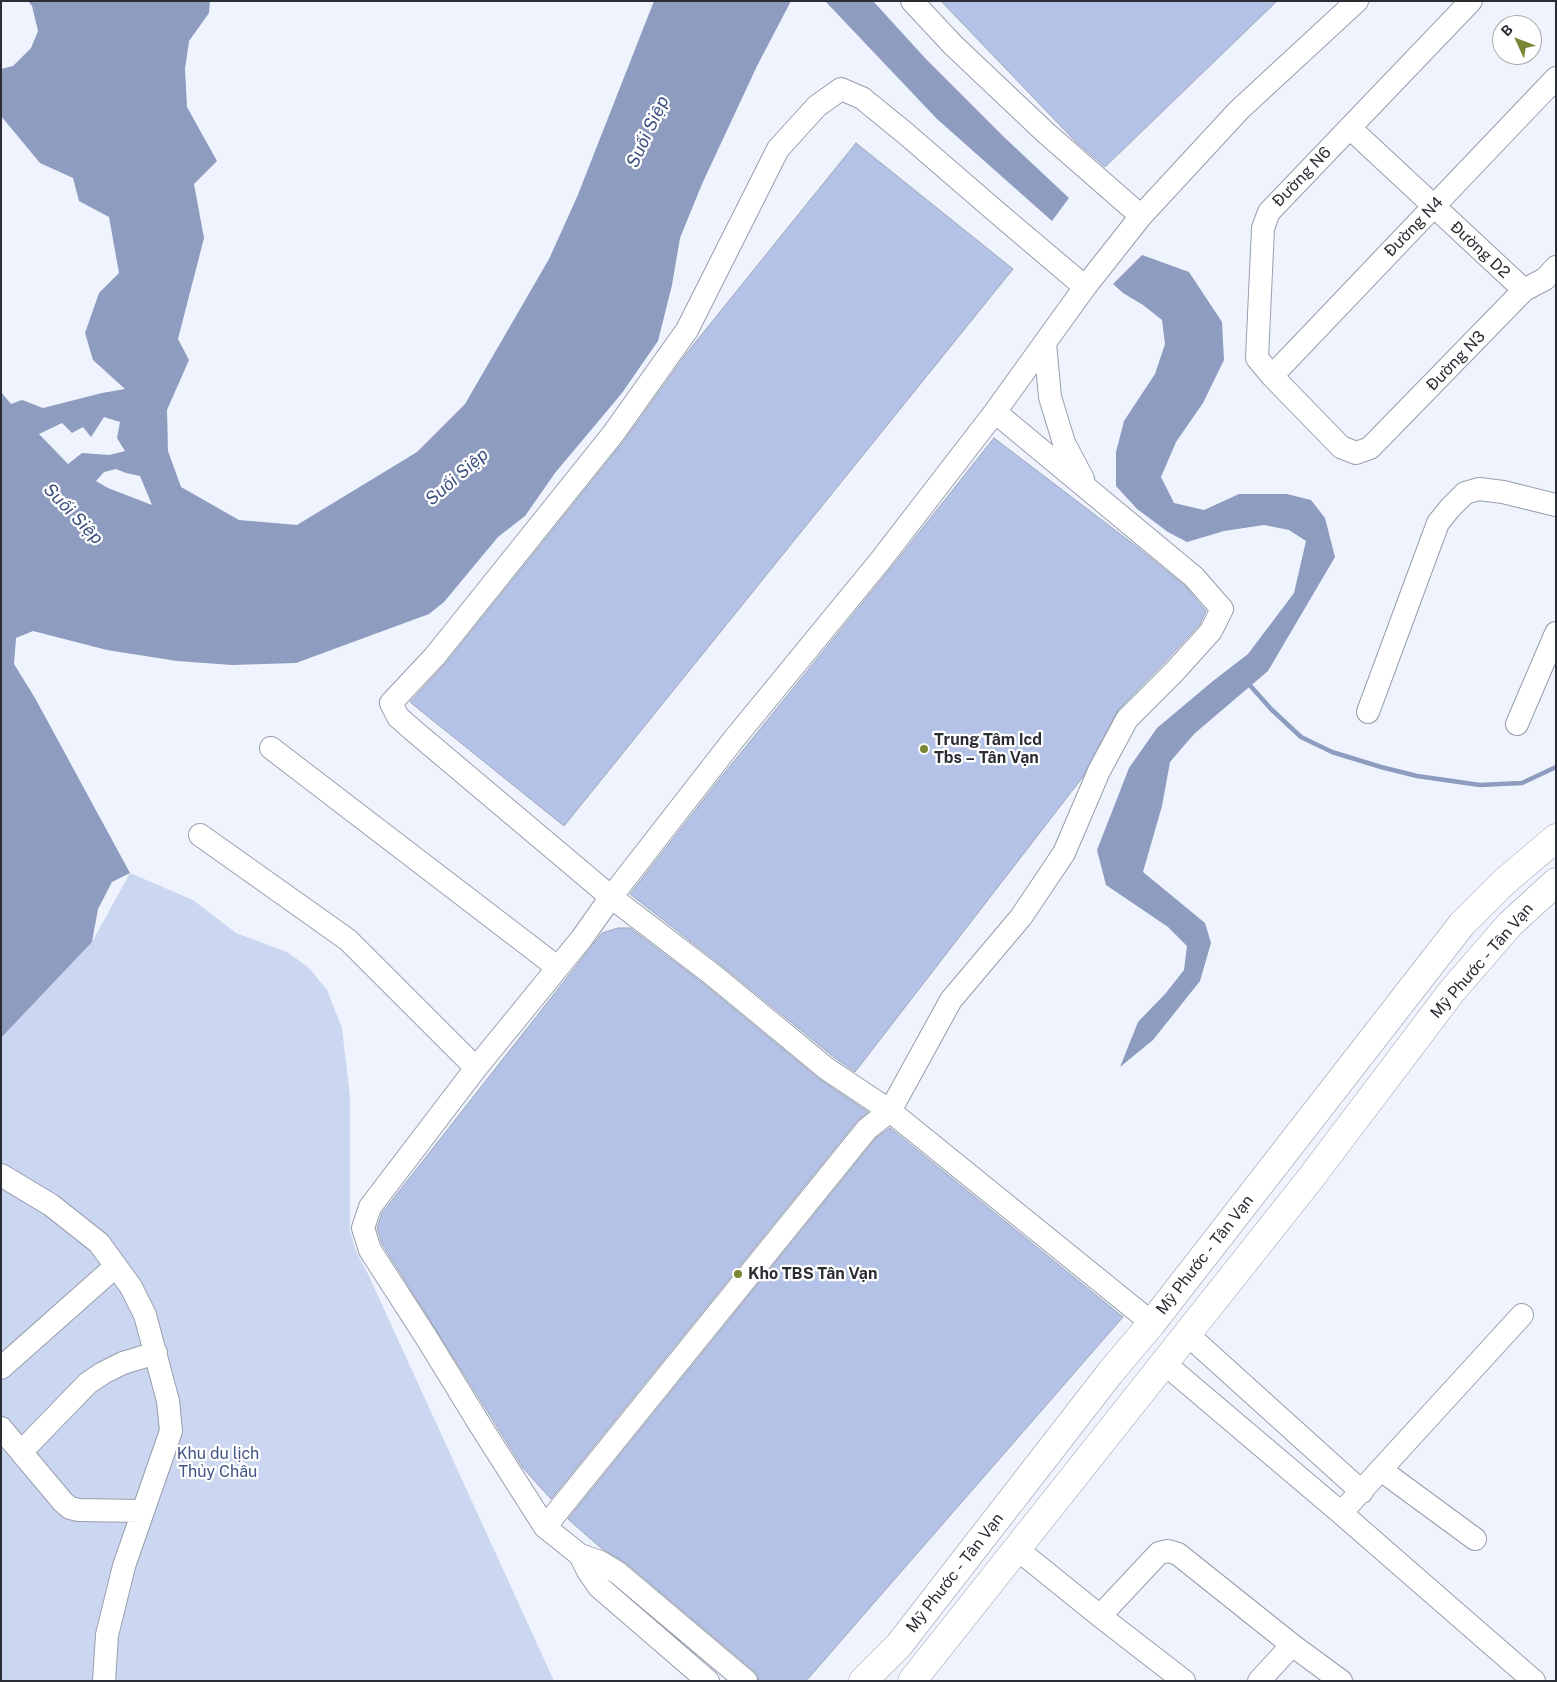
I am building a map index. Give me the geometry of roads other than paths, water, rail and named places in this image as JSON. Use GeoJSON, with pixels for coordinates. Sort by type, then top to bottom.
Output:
{"type":"FeatureCollection","features":[{"type":"Feature","properties":{"kind":"main road","name":"Mỹ Phước - Tân Vạn"},"geometry":{"type":"LineString","coordinates":[[863,1681],[899,1645],[1462,924],[1504,882],[1556,838]]}},
{"type":"Feature","properties":{"kind":"main road","name":"Mỹ Phước - Tân Vạn"},"geometry":{"type":"LineString","coordinates":[[912,1681],[1310,1179],[1452,991],[1510,924],[1556,882]]}},
{"type":"Feature","properties":{"kind":"main road"},"geometry":{"type":"LineString","coordinates":[[877,1681],[899,1645]]}},
{"type":"Feature","properties":{"kind":"street"},"geometry":{"type":"LineString","coordinates":[[912,1],[953,45],[1046,133],[1141,216]]}},
{"type":"Feature","properties":{"kind":"street"},"geometry":{"type":"LineString","coordinates":[[746,1681],[618,1573],[600,1562],[580,1555],[545,1526],[370,1250],[363,1228],[370,1207],[476,1068],[582,938],[611,897],[734,739],[880,561],[996,412],[1085,287],[1141,216],[1239,110],[1358,1]]}},
{"type":"Feature","properties":{"kind":"street","name":"Đường N6"},"geometry":{"type":"LineString","coordinates":[[1356,453],[1342,447],[1272,376],[1257,358],[1263,228],[1268,212],[1471,1]]}},
{"type":"Feature","properties":{"kind":"street","name":"Đường N4"},"geometry":{"type":"LineString","coordinates":[[1272,376],[1556,78]]}},
{"type":"Feature","properties":{"kind":"street"},"geometry":{"type":"LineString","coordinates":[[1085,287],[905,132],[862,98],[840,89],[817,106],[778,148],[687,330],[613,434],[435,656],[391,703],[398,717],[611,897],[713,975],[827,1069],[890,1111],[1152,1323]]}},
{"type":"Feature","properties":{"kind":"street","name":"Đường D2"},"geometry":{"type":"LineString","coordinates":[[1350,128],[1524,290]]}},
{"type":"Feature","properties":{"kind":"street","name":"Đường N3"},"geometry":{"type":"LineString","coordinates":[[1356,453],[1370,448],[1524,290],[1545,279],[1556,268]]}},
{"type":"Feature","properties":{"kind":"street"},"geometry":{"type":"LineString","coordinates":[[1045,343],[1050,397],[1064,443],[1088,489]]}},
{"type":"Feature","properties":{"kind":"street"},"geometry":{"type":"LineString","coordinates":[[545,1526],[866,1129],[890,1111],[951,1000],[1021,917],[1064,853],[1099,771],[1127,719],[1174,672],[1211,631],[1222,609],[1194,577],[996,412]]}},
{"type":"Feature","properties":{"kind":"street"},"geometry":{"type":"LineString","coordinates":[[1368,712],[1438,523],[1450,508],[1465,493],[1479,489],[1503,492],[1556,504]]}},
{"type":"Feature","properties":{"kind":"street"},"geometry":{"type":"LineString","coordinates":[[1517,724],[1556,633]]}},
{"type":"Feature","properties":{"kind":"street"},"geometry":{"type":"LineString","coordinates":[[271,748],[557,968]]}},
{"type":"Feature","properties":{"kind":"street"},"geometry":{"type":"LineString","coordinates":[[200,835],[348,940],[476,1068]]}},
{"type":"Feature","properties":{"kind":"street"},"geometry":{"type":"LineString","coordinates":[[1,1175],[51,1205],[82,1228],[99,1243],[116,1266],[131,1287],[145,1315],[168,1401],[171,1431],[124,1566],[107,1635],[104,1681]]}},
{"type":"Feature","properties":{"kind":"street"},"geometry":{"type":"LineString","coordinates":[[1,1368],[116,1266]]}},
{"type":"Feature","properties":{"kind":"street"},"geometry":{"type":"LineString","coordinates":[[1342,1513],[1522,1315]]}},
{"type":"Feature","properties":{"kind":"street"},"geometry":{"type":"LineString","coordinates":[[1187,1334],[1362,1492]]}},
{"type":"Feature","properties":{"kind":"street"},"geometry":{"type":"LineString","coordinates":[[22,1451],[88,1383],[103,1372],[123,1363],[156,1353]]}},
{"type":"Feature","properties":{"kind":"street"},"geometry":{"type":"LineString","coordinates":[[1164,1363],[1342,1513],[1534,1681]]}},
{"type":"Feature","properties":{"kind":"street"},"geometry":{"type":"LineString","coordinates":[[1,1428],[22,1451],[49,1486],[70,1508],[79,1510],[143,1511]]}},
{"type":"Feature","properties":{"kind":"street"},"geometry":{"type":"LineString","coordinates":[[1381,1470],[1475,1539]]}},
{"type":"Feature","properties":{"kind":"street"},"geometry":{"type":"LineString","coordinates":[[1018,1549],[1184,1681]]}},
{"type":"Feature","properties":{"kind":"street"},"geometry":{"type":"LineString","coordinates":[[1100,1616],[1159,1553],[1168,1551],[1178,1554],[1292,1645],[1341,1681]]}},
{"type":"Feature","properties":{"kind":"street"},"geometry":{"type":"LineString","coordinates":[[580,1555],[599,1587],[708,1681]]}},
{"type":"Feature","properties":{"kind":"street"},"geometry":{"type":"LineString","coordinates":[[1259,1681],[1292,1645]]}},
{"type":"Feature","properties":{"kind":"water","name":"Suối Siệp"},"geometry":{"type":"Polygon","coordinates":[[[28,1],[210,1],[209,13],[189,41],[185,69],[187,107],[217,161],[194,184],[204,238],[178,339],[189,360],[167,410],[168,451],[181,487],[239,520],[297,525],[417,452],[465,404],[549,259],[577,197],[654,1],[791,1],[757,66],[702,184],[680,238],[672,285],[658,341],[622,393],[555,473],[525,516],[498,537],[444,602],[429,614],[296,663],[232,665],[177,661],[107,650],[33,631],[16,638],[14,664],[35,698],[130,873],[112,882],[98,909],[92,942],[1,1038],[1,392],[11,404],[22,400],[43,408],[125,389],[93,360],[85,333],[99,293],[119,273],[109,217],[79,201],[73,178],[40,163],[1,116],[1,69],[13,66],[31,48],[38,31],[32,6],[28,1]],[[104,417],[91,437],[83,427],[72,433],[62,423],[39,434],[68,464],[82,453],[109,455],[125,451],[117,438],[120,422],[104,417]],[[116,469],[104,472],[96,481],[108,488],[152,505],[140,476],[116,469]]]}},
{"type":"Feature","properties":{"kind":"water"},"geometry":{"type":"Polygon","coordinates":[[[825,1],[873,1],[925,58],[1005,138],[1069,198],[1052,221],[937,119],[825,1]]]}},
{"type":"Feature","properties":{"kind":"water"},"geometry":{"type":"Polygon","coordinates":[[[1142,255],[1189,272],[1222,322],[1224,360],[1203,403],[1176,442],[1161,477],[1174,503],[1204,510],[1239,494],[1287,494],[1311,500],[1325,518],[1335,557],[1268,671],[1194,734],[1170,762],[1162,806],[1143,872],[1205,923],[1211,943],[1200,981],[1153,1040],[1120,1067],[1138,1022],[1165,994],[1184,970],[1187,946],[1168,927],[1106,885],[1097,850],[1129,768],[1157,728],[1248,654],[1294,593],[1306,541],[1289,530],[1264,525],[1224,531],[1187,542],[1168,532],[1137,509],[1116,486],[1116,452],[1124,421],[1155,374],[1165,344],[1162,320],[1113,284],[1142,255]]]}},
{"type":"Feature","properties":{"kind":"waterway"},"geometry":{"type":"LineString","coordinates":[[1247,682],[1271,709],[1301,737],[1332,752],[1381,767],[1417,776],[1480,785],[1522,783],[1556,767]]}},
{"type":"Feature","properties":{"kind":"place","name":"Trung Tâm Icd Tbs – Tân Vạn"},"geometry":{"type":"Point","coordinates":[924,749]}},
{"type":"Feature","properties":{"kind":"place","name":"Kho TBS Tân Vạn"},"geometry":{"type":"Point","coordinates":[738,1274]}},
{"type":"Feature","properties":{"kind":"park label","name":"Khu du lịch Thủy Châu"},"geometry":{"type":"Point","coordinates":[218,1463]}}]}
